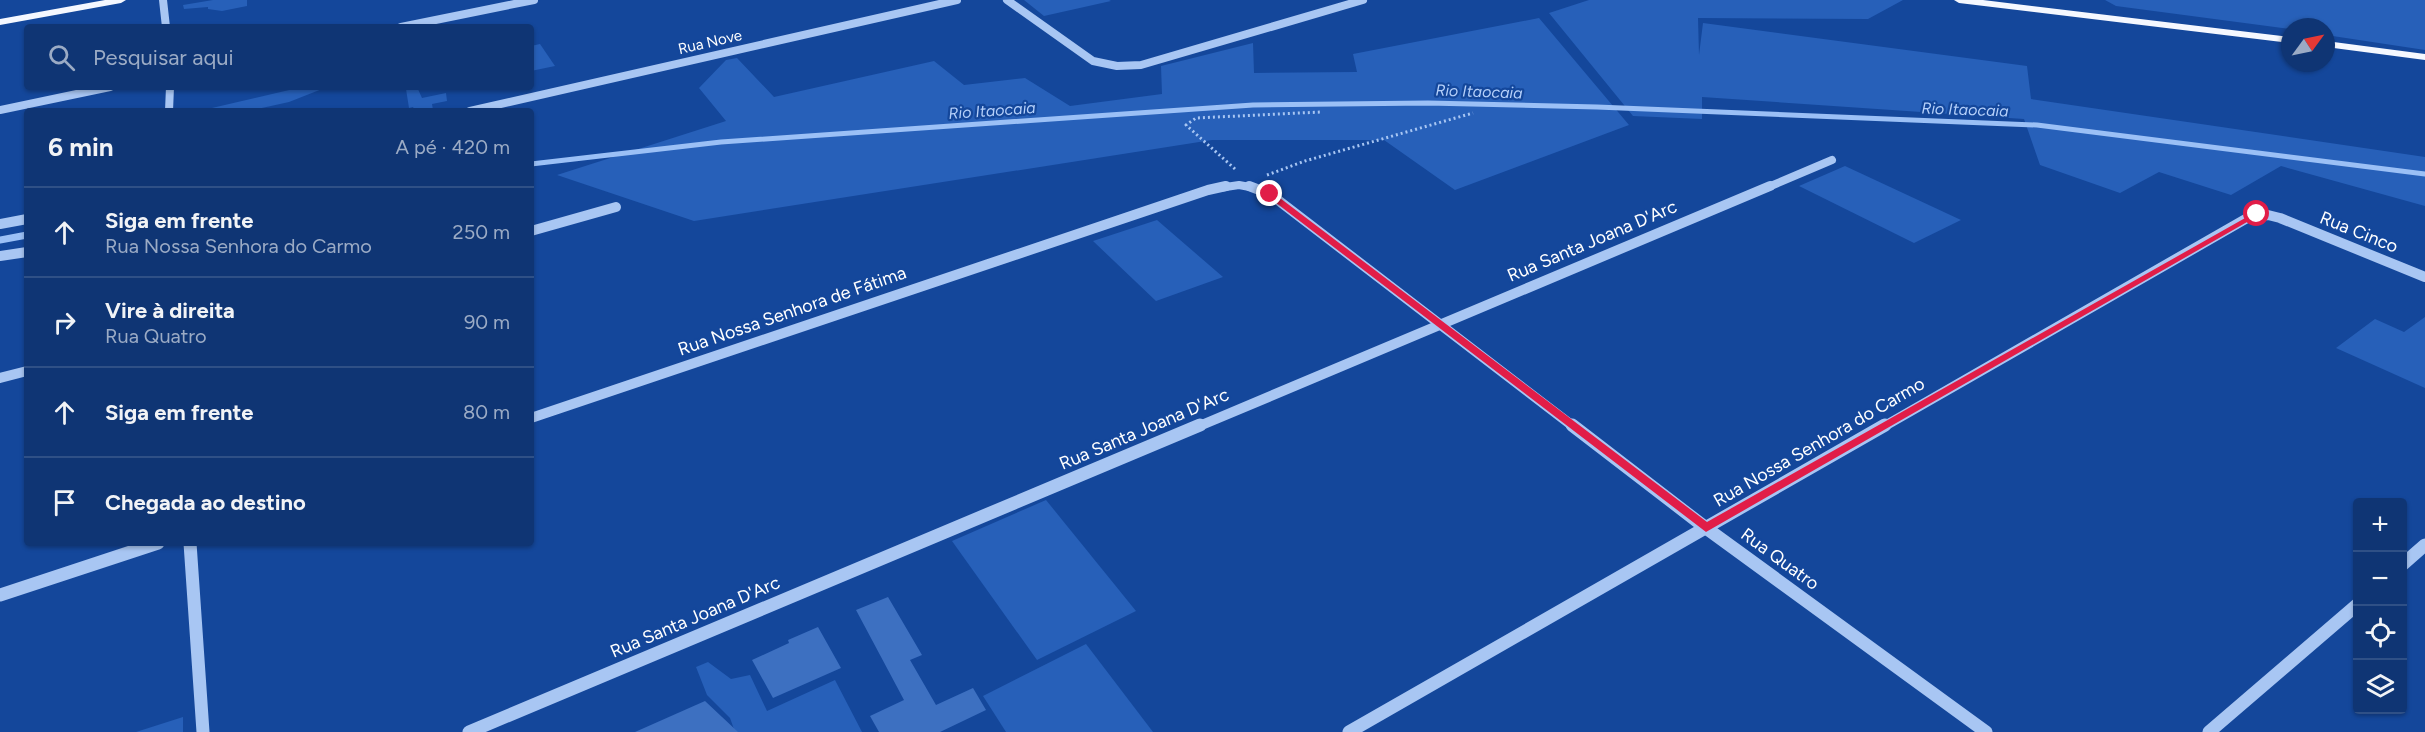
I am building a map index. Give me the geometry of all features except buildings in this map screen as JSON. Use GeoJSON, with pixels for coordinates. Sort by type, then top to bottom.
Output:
{"type":"FeatureCollection","features":[{"type":"Feature","properties":{"kind":"main road"},"geometry":{"type":"LineString","coordinates":[[0,22],[120,0]]}},
{"type":"Feature","properties":{"kind":"main road"},"geometry":{"type":"LineString","coordinates":[[1959,0],[2281,39]]}},
{"type":"Feature","properties":{"kind":"main road"},"geometry":{"type":"LineString","coordinates":[[2335,45],[2425,57]]}},
{"type":"Feature","properties":{"kind":"street"},"geometry":{"type":"LineString","coordinates":[[163,0],[166,24]]}},
{"type":"Feature","properties":{"kind":"street"},"geometry":{"type":"LineString","coordinates":[[416,24],[534,0]]}},
{"type":"Feature","properties":{"kind":"street","name":"Rua Nove"},"geometry":{"type":"LineString","coordinates":[[483,108],[957,0]]}},
{"type":"Feature","properties":{"kind":"street"},"geometry":{"type":"LineString","coordinates":[[1007,0],[1093,61],[1108,66],[1141,65],[1364,0]]}},
{"type":"Feature","properties":{"kind":"street"},"geometry":{"type":"LineString","coordinates":[[0,110],[96,90]]}},
{"type":"Feature","properties":{"kind":"street"},"geometry":{"type":"LineString","coordinates":[[170,90],[170,108]]}},
{"type":"Feature","properties":{"kind":"street","name":"Rua Santa Joana D'Arc"},"geometry":{"type":"LineString","coordinates":[[469,732],[1832,160]]}},
{"type":"Feature","properties":{"kind":"street","name":"Rua Nossa Senhora de Fátima"},"geometry":{"type":"LineString","coordinates":[[534,417],[1208,190],[1246,182]]}},
{"type":"Feature","properties":{"kind":"street","name":"Rua Quatro"},"geometry":{"type":"LineString","coordinates":[[1246,182],[1270,194],[1706,528],[1986,732]]}},
{"type":"Feature","properties":{"kind":"street"},"geometry":{"type":"LineString","coordinates":[[534,230],[616,207]]}},
{"type":"Feature","properties":{"kind":"street","name":"Rua Nossa Senhora do Carmo"},"geometry":{"type":"LineString","coordinates":[[1349,732],[2249,217],[2257,214],[2280,218]]}},
{"type":"Feature","properties":{"kind":"street","name":"Rua Cinco"},"geometry":{"type":"LineString","coordinates":[[2280,218],[2425,277]]}},
{"type":"Feature","properties":{"kind":"street"},"geometry":{"type":"LineString","coordinates":[[0,224],[24,220]]}},
{"type":"Feature","properties":{"kind":"street"},"geometry":{"type":"LineString","coordinates":[[0,256],[24,252]]}},
{"type":"Feature","properties":{"kind":"street"},"geometry":{"type":"LineString","coordinates":[[0,378],[24,372]]}},
{"type":"Feature","properties":{"kind":"street"},"geometry":{"type":"LineString","coordinates":[[2407,561],[2425,545]]}},
{"type":"Feature","properties":{"kind":"street"},"geometry":{"type":"LineString","coordinates":[[0,595],[149,546]]}},
{"type":"Feature","properties":{"kind":"street"},"geometry":{"type":"LineString","coordinates":[[190,546],[202,732]]}},
{"type":"Feature","properties":{"kind":"street"},"geometry":{"type":"LineString","coordinates":[[2209,732],[2356,606]]}},
{"type":"Feature","properties":{"kind":"path"},"geometry":{"type":"LineString","coordinates":[[1322,112],[1196,118],[1186,125],[1246,182],[1305,161],[1473,113]]}},
{"type":"Feature","properties":{"kind":"shaded area"},"geometry":{"type":"Polygon","coordinates":[[[213,0],[247,0],[247,6],[222,11],[208,9],[208,7],[184,9],[183,5],[213,0]]]}},
{"type":"Feature","properties":{"kind":"shaded area"},"geometry":{"type":"Polygon","coordinates":[[[1024,0],[1109,0],[1111,1],[1044,16],[1024,0]]]}},
{"type":"Feature","properties":{"kind":"shaded area"},"geometry":{"type":"Polygon","coordinates":[[[1589,0],[1903,0],[1868,19],[1698,18],[1699,55],[1703,23],[2027,66],[2031,99],[2425,157],[2425,206],[2281,166],[2231,195],[2159,172],[2120,193],[2040,165],[2024,119],[1702,97],[1702,119],[1633,116],[1549,13],[1589,0]]]}},
{"type":"Feature","properties":{"kind":"shaded area"},"geometry":{"type":"Polygon","coordinates":[[[2105,0],[2425,0],[2425,50],[2335,36],[2335,18],[2281,18],[2281,28],[2116,6],[2105,0]]]}},
{"type":"Feature","properties":{"kind":"shaded area"},"geometry":{"type":"Polygon","coordinates":[[[1539,18],[1629,125],[1455,190],[1384,140],[1212,140],[694,221],[557,175],[726,121],[699,88],[726,60],[737,58],[774,97],[934,61],[964,85],[1025,78],[1070,106],[1162,94],[1161,66],[1253,43],[1254,73],[1357,72],[1353,54],[1539,18]]]}},
{"type":"Feature","properties":{"kind":"shaded area"},"geometry":{"type":"Polygon","coordinates":[[[540,44],[555,66],[534,70],[534,45],[540,44]]]}},
{"type":"Feature","properties":{"kind":"shaded area"},"geometry":{"type":"Polygon","coordinates":[[[289,90],[319,90],[289,102],[262,108],[212,108],[289,90]]]}},
{"type":"Feature","properties":{"kind":"shaded area"},"geometry":{"type":"Polygon","coordinates":[[[406,90],[418,90],[422,98],[446,93],[447,101],[432,104],[433,108],[409,108],[406,90]]]}},
{"type":"Feature","properties":{"kind":"shaded area"},"geometry":{"type":"Polygon","coordinates":[[[1845,166],[1961,220],[1914,243],[1799,186],[1845,166]]]}},
{"type":"Feature","properties":{"kind":"shaded area"},"geometry":{"type":"Polygon","coordinates":[[[1157,220],[1223,277],[1156,301],[1093,241],[1157,220]]]}},
{"type":"Feature","properties":{"kind":"shaded area"},"geometry":{"type":"Polygon","coordinates":[[[2425,317],[2425,388],[2336,348],[2375,319],[2404,332],[2425,317]]]}},
{"type":"Feature","properties":{"kind":"shaded area"},"geometry":{"type":"Polygon","coordinates":[[[1046,500],[1136,611],[1037,660],[952,541],[1046,500]]]}},
{"type":"Feature","properties":{"kind":"shaded area"},"geometry":{"type":"Polygon","coordinates":[[[1086,644],[1153,732],[1006,732],[983,696],[1086,644]]]}},
{"type":"Feature","properties":{"kind":"shaded area"},"geometry":{"type":"Polygon","coordinates":[[[708,662],[731,679],[750,675],[767,711],[835,680],[862,732],[735,732],[730,718],[707,695],[696,667],[708,662]]]}},
{"type":"Feature","properties":{"kind":"shaded area"},"geometry":{"type":"Polygon","coordinates":[[[183,717],[183,732],[136,732],[183,717]]]}},
{"type":"Feature","properties":{"kind":"waterway","name":"Rio Itaocaia"},"geometry":{"type":"LineString","coordinates":[[534,164],[721,142],[1253,105],[1428,103],[1597,107],[2037,125],[2425,174]]}},
{"type":"Feature","properties":{"kind":"waterway","name":"Rio Itaocaia"},"geometry":{"type":"LineString","coordinates":[[0,240],[24,236]]}},
{"type":"Feature","properties":{"kind":"route"},"geometry":{"type":"LineString","coordinates":[[1270,194],[1706,528],[2257,214]]}}]}
